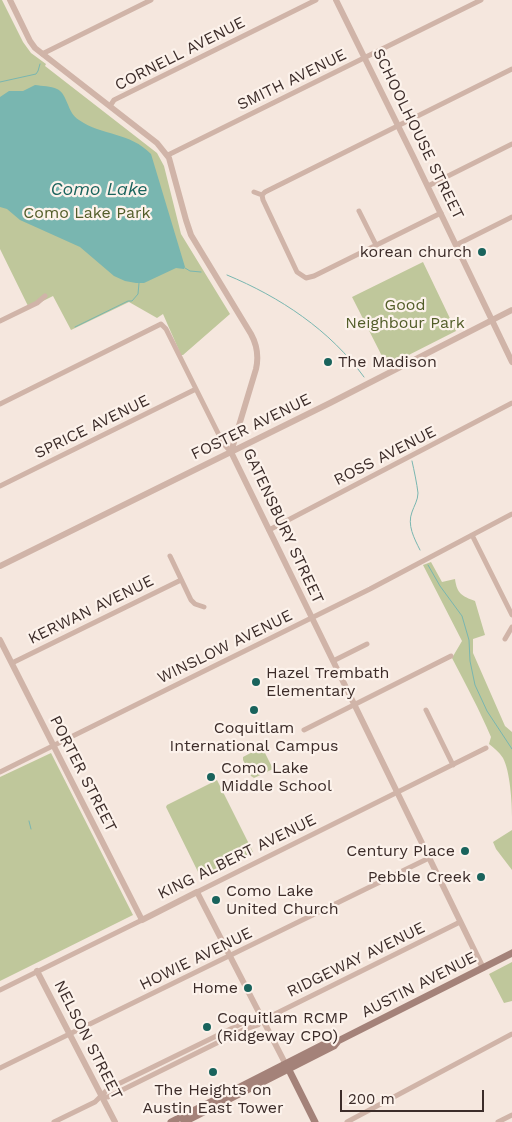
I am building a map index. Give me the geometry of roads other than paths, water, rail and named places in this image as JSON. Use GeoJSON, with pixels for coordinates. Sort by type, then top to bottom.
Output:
{"type":"FeatureCollection","features":[{"type":"Feature","properties":{"kind":"main road","name":"AUSTIN AVENUE"},"geometry":{"type":"LineString","coordinates":[[184,1122],[332,1040],[338,1041],[512,953]]}},
{"type":"Feature","properties":{"kind":"main road","name":"AUSTIN AVENUE"},"geometry":{"type":"LineString","coordinates":[[171,1122],[287,1066]]}},
{"type":"Feature","properties":{"kind":"main road"},"geometry":{"type":"LineString","coordinates":[[287,1066],[315,1122]]}},
{"type":"Feature","properties":{"kind":"street","name":"GATENSBURY STREET"},"geometry":{"type":"LineString","coordinates":[[10,0],[31,43],[42,54],[157,143],[168,155],[190,233],[251,334],[257,350],[256,369],[231,452],[483,968]]}},
{"type":"Feature","properties":{"kind":"street"},"geometry":{"type":"LineString","coordinates":[[42,54],[151,0]]}},
{"type":"Feature","properties":{"kind":"street","name":"CORNELL AVENUE"},"geometry":{"type":"LineString","coordinates":[[110,106],[114,100],[316,0]]}},
{"type":"Feature","properties":{"kind":"street","name":"SCHOOLHOUSE STREET"},"geometry":{"type":"LineString","coordinates":[[336,0],[399,125],[512,362]]}},
{"type":"Feature","properties":{"kind":"street","name":"SMITH AVENUE"},"geometry":{"type":"LineString","coordinates":[[168,155],[481,0]]}},
{"type":"Feature","properties":{"kind":"street"},"geometry":{"type":"LineString","coordinates":[[441,213],[314,276],[306,278],[298,272],[262,200],[262,196],[265,192],[512,69]]}},
{"type":"Feature","properties":{"kind":"street"},"geometry":{"type":"LineString","coordinates":[[428,186],[512,144]]}},
{"type":"Feature","properties":{"kind":"street"},"geometry":{"type":"LineString","coordinates":[[254,192],[262,196]]}},
{"type":"Feature","properties":{"kind":"street"},"geometry":{"type":"LineString","coordinates":[[359,211],[376,245]]}},
{"type":"Feature","properties":{"kind":"street"},"geometry":{"type":"LineString","coordinates":[[456,245],[512,217]]}},
{"type":"Feature","properties":{"kind":"street"},"geometry":{"type":"LineString","coordinates":[[0,321],[37,303],[45,296]]}},
{"type":"Feature","properties":{"kind":"street","name":"FOSTER AVENUE"},"geometry":{"type":"LineString","coordinates":[[0,566],[512,310]]}},
{"type":"Feature","properties":{"kind":"street"},"geometry":{"type":"LineString","coordinates":[[0,404],[159,324],[163,325],[223,443],[231,452]]}},
{"type":"Feature","properties":{"kind":"street","name":"SPRICE AVENUE"},"geometry":{"type":"LineString","coordinates":[[0,486],[196,389]]}},
{"type":"Feature","properties":{"kind":"street","name":"ROSS AVENUE"},"geometry":{"type":"LineString","coordinates":[[269,530],[512,404]]}},
{"type":"Feature","properties":{"kind":"street","name":"WINSLOW AVENUE"},"geometry":{"type":"LineString","coordinates":[[0,772],[370,589],[512,514]]}},
{"type":"Feature","properties":{"kind":"street"},"geometry":{"type":"LineString","coordinates":[[472,534],[512,615]]}},
{"type":"Feature","properties":{"kind":"street"},"geometry":{"type":"LineString","coordinates":[[170,556],[191,600],[195,604],[204,607]]}},
{"type":"Feature","properties":{"kind":"street","name":"KERWAN AVENUE"},"geometry":{"type":"LineString","coordinates":[[12,663],[181,580]]}},
{"type":"Feature","properties":{"kind":"street"},"geometry":{"type":"LineString","coordinates":[[505,638],[512,628]]}},
{"type":"Feature","properties":{"kind":"street","name":"PORTER STREET"},"geometry":{"type":"LineString","coordinates":[[0,640],[142,920]]}},
{"type":"Feature","properties":{"kind":"street"},"geometry":{"type":"LineString","coordinates":[[333,661],[367,644]]}},
{"type":"Feature","properties":{"kind":"street"},"geometry":{"type":"LineString","coordinates":[[304,730],[451,656]]}},
{"type":"Feature","properties":{"kind":"street"},"geometry":{"type":"LineString","coordinates":[[426,710],[453,765]]}},
{"type":"Feature","properties":{"kind":"street","name":"KING ALBERT AVENUE"},"geometry":{"type":"LineString","coordinates":[[0,990],[397,794],[486,748]]}},
{"type":"Feature","properties":{"kind":"street","name":"HOWIE AVENUE"},"geometry":{"type":"LineString","coordinates":[[0,1068],[429,858]]}},
{"type":"Feature","properties":{"kind":"street"},"geometry":{"type":"LineString","coordinates":[[197,892],[287,1066]]}},
{"type":"Feature","properties":{"kind":"street","name":"RIDGEWAY AVENUE"},"geometry":{"type":"LineString","coordinates":[[54,1122],[96,1102],[108,1090],[250,1020],[262,1019],[460,922]]}},
{"type":"Feature","properties":{"kind":"street","name":"NELSON STREET"},"geometry":{"type":"LineString","coordinates":[[37,971],[114,1122]]}},
{"type":"Feature","properties":{"kind":"street"},"geometry":{"type":"LineString","coordinates":[[347,1122],[512,1034]]}},
{"type":"Feature","properties":{"kind":"street"},"geometry":{"type":"LineString","coordinates":[[498,1122],[512,1115]]}},
{"type":"Feature","properties":{"kind":"water","name":"Como Lake"},"geometry":{"type":"Polygon","coordinates":[[[35,85],[61,91],[72,113],[79,120],[97,129],[134,142],[151,154],[185,267],[184,269],[176,268],[144,283],[125,281],[114,276],[80,247],[20,220],[7,209],[0,207],[0,97],[9,91],[23,91],[35,85]]]}},
{"type":"Feature","properties":{"kind":"waterway"},"geometry":{"type":"LineString","coordinates":[[0,82],[36,74],[40,64]]}},
{"type":"Feature","properties":{"kind":"waterway"},"geometry":{"type":"LineString","coordinates":[[185,268],[190,271],[201,272]]}},
{"type":"Feature","properties":{"kind":"waterway"},"geometry":{"type":"LineString","coordinates":[[227,275],[266,294],[303,317],[336,344],[364,377]]}},
{"type":"Feature","properties":{"kind":"waterway"},"geometry":{"type":"LineString","coordinates":[[75,327],[128,301],[132,301],[138,294],[139,283]]}},
{"type":"Feature","properties":{"kind":"waterway"},"geometry":{"type":"LineString","coordinates":[[412,461],[418,493],[410,522],[420,550]]}},
{"type":"Feature","properties":{"kind":"waterway"},"geometry":{"type":"LineString","coordinates":[[428,565],[440,586],[462,616],[469,640],[470,661],[475,685],[487,711],[512,749]]}},
{"type":"Feature","properties":{"kind":"waterway"},"geometry":{"type":"LineString","coordinates":[[29,821],[31,829]]}},
{"type":"Feature","properties":{"kind":"place","name":"korean church"},"geometry":{"type":"Point","coordinates":[482,252]}},
{"type":"Feature","properties":{"kind":"place","name":"The Madison"},"geometry":{"type":"Point","coordinates":[328,362]}},
{"type":"Feature","properties":{"kind":"place","name":"Hazel Trembath Elementary"},"geometry":{"type":"Point","coordinates":[256,682]}},
{"type":"Feature","properties":{"kind":"place","name":"Coquitlam International Campus"},"geometry":{"type":"Point","coordinates":[254,710]}},
{"type":"Feature","properties":{"kind":"place","name":"Como Lake Middle School"},"geometry":{"type":"Point","coordinates":[211,777]}},
{"type":"Feature","properties":{"kind":"place","name":"Century Place"},"geometry":{"type":"Point","coordinates":[465,851]}},
{"type":"Feature","properties":{"kind":"place","name":"Pebble Creek"},"geometry":{"type":"Point","coordinates":[481,877]}},
{"type":"Feature","properties":{"kind":"place","name":"Como Lake United Church"},"geometry":{"type":"Point","coordinates":[216,900]}},
{"type":"Feature","properties":{"kind":"place","name":"Home"},"geometry":{"type":"Point","coordinates":[248,988]}},
{"type":"Feature","properties":{"kind":"place","name":"Coquitlam RCMP (Ridgeway CPO)"},"geometry":{"type":"Point","coordinates":[207,1027]}},
{"type":"Feature","properties":{"kind":"place","name":"The Heights on Austin East Tower"},"geometry":{"type":"Point","coordinates":[213,1072]}},
{"type":"Feature","properties":{"kind":"park label","name":"Como Lake Park"},"geometry":{"type":"Point","coordinates":[87,213]}},
{"type":"Feature","properties":{"kind":"park label","name":"Good Neighbour Park"},"geometry":{"type":"Point","coordinates":[405,314]}}]}
